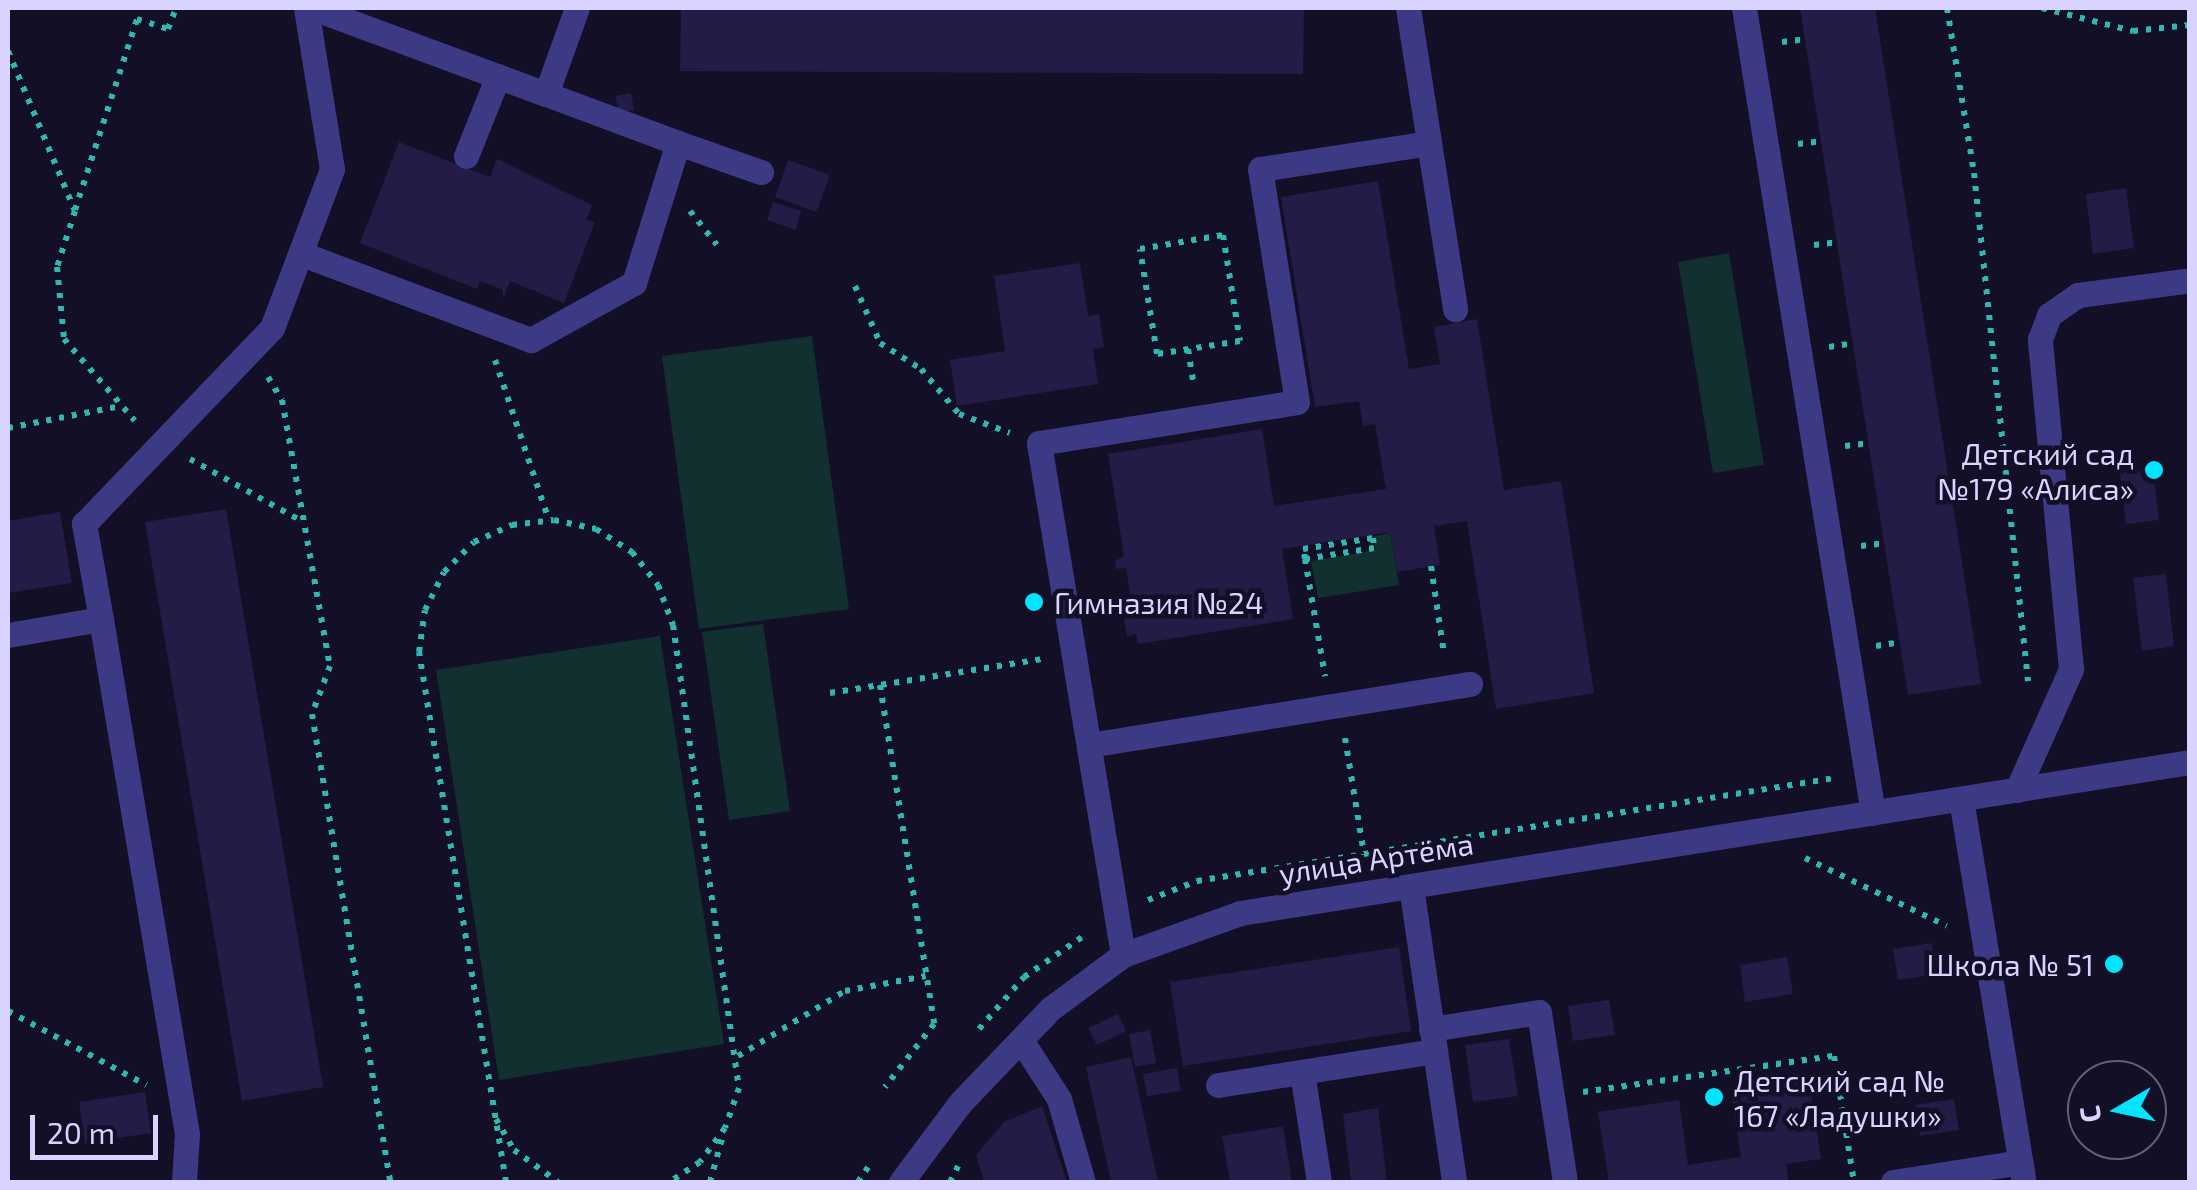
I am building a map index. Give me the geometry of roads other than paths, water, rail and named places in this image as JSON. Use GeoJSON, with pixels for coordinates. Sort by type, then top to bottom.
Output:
{"type":"FeatureCollection","features":[{"type":"Feature","properties":{"kind":"street"},"geometry":{"type":"LineString","coordinates":[[184,1182],[182,1105],[84,524],[272,328],[332,170],[310,8],[762,172]]}},
{"type":"Feature","properties":{"kind":"street"},"geometry":{"type":"LineString","coordinates":[[546,94],[576,8]]}},
{"type":"Feature","properties":{"kind":"street"},"geometry":{"type":"LineString","coordinates":[[1408,8],[1455,310]]}},
{"type":"Feature","properties":{"kind":"street"},"geometry":{"type":"LineString","coordinates":[[1744,8],[1872,814]]}},
{"type":"Feature","properties":{"kind":"street"},"geometry":{"type":"LineString","coordinates":[[466,156],[498,76]]}},
{"type":"Feature","properties":{"kind":"street"},"geometry":{"type":"LineString","coordinates":[[302,254],[531,340],[634,283],[678,143]]}},
{"type":"Feature","properties":{"kind":"street"},"geometry":{"type":"LineString","coordinates":[[1122,955],[1040,443],[1297,402],[1260,169],[1429,143]]}},
{"type":"Feature","properties":{"kind":"street"},"geometry":{"type":"LineString","coordinates":[[2016,790],[2071,669],[2040,340],[2050,315],[2078,296],[2185,281]]}},
{"type":"Feature","properties":{"kind":"street"},"geometry":{"type":"LineString","coordinates":[[8,635],[101,620]]}},
{"type":"Feature","properties":{"kind":"street"},"geometry":{"type":"LineString","coordinates":[[1089,745],[1460,686]]}},
{"type":"Feature","properties":{"kind":"street","name":"улица Артёма"},"geometry":{"type":"LineString","coordinates":[[901,1182],[1021,1040],[1122,955],[1240,913],[2190,762]]}},
{"type":"Feature","properties":{"kind":"street"},"geometry":{"type":"LineString","coordinates":[[1893,1182],[2022,1172],[1961,799]]}},
{"type":"Feature","properties":{"kind":"street"},"geometry":{"type":"LineString","coordinates":[[1411,886],[1454,1182]]}},
{"type":"Feature","properties":{"kind":"street"},"geometry":{"type":"LineString","coordinates":[[1218,1085],[1302,1072],[1540,1012],[1565,1182]]}},
{"type":"Feature","properties":{"kind":"street"},"geometry":{"type":"LineString","coordinates":[[1021,1040],[1059,1100],[1083,1182]]}},
{"type":"Feature","properties":{"kind":"street"},"geometry":{"type":"LineString","coordinates":[[1302,1072],[1319,1182]]}},
{"type":"Feature","properties":{"kind":"place","name":"Детский сад №179 «Алиса»"},"geometry":{"type":"Point","coordinates":[2154,470]}},
{"type":"Feature","properties":{"kind":"place","name":"Гимназия №24"},"geometry":{"type":"Point","coordinates":[1034,602]}},
{"type":"Feature","properties":{"kind":"place","name":"Школа № 51"},"geometry":{"type":"Point","coordinates":[2114,964]}},
{"type":"Feature","properties":{"kind":"place","name":"Детский сад № 167 «Ладушки»"},"geometry":{"type":"Point","coordinates":[1714,1097]}}]}
